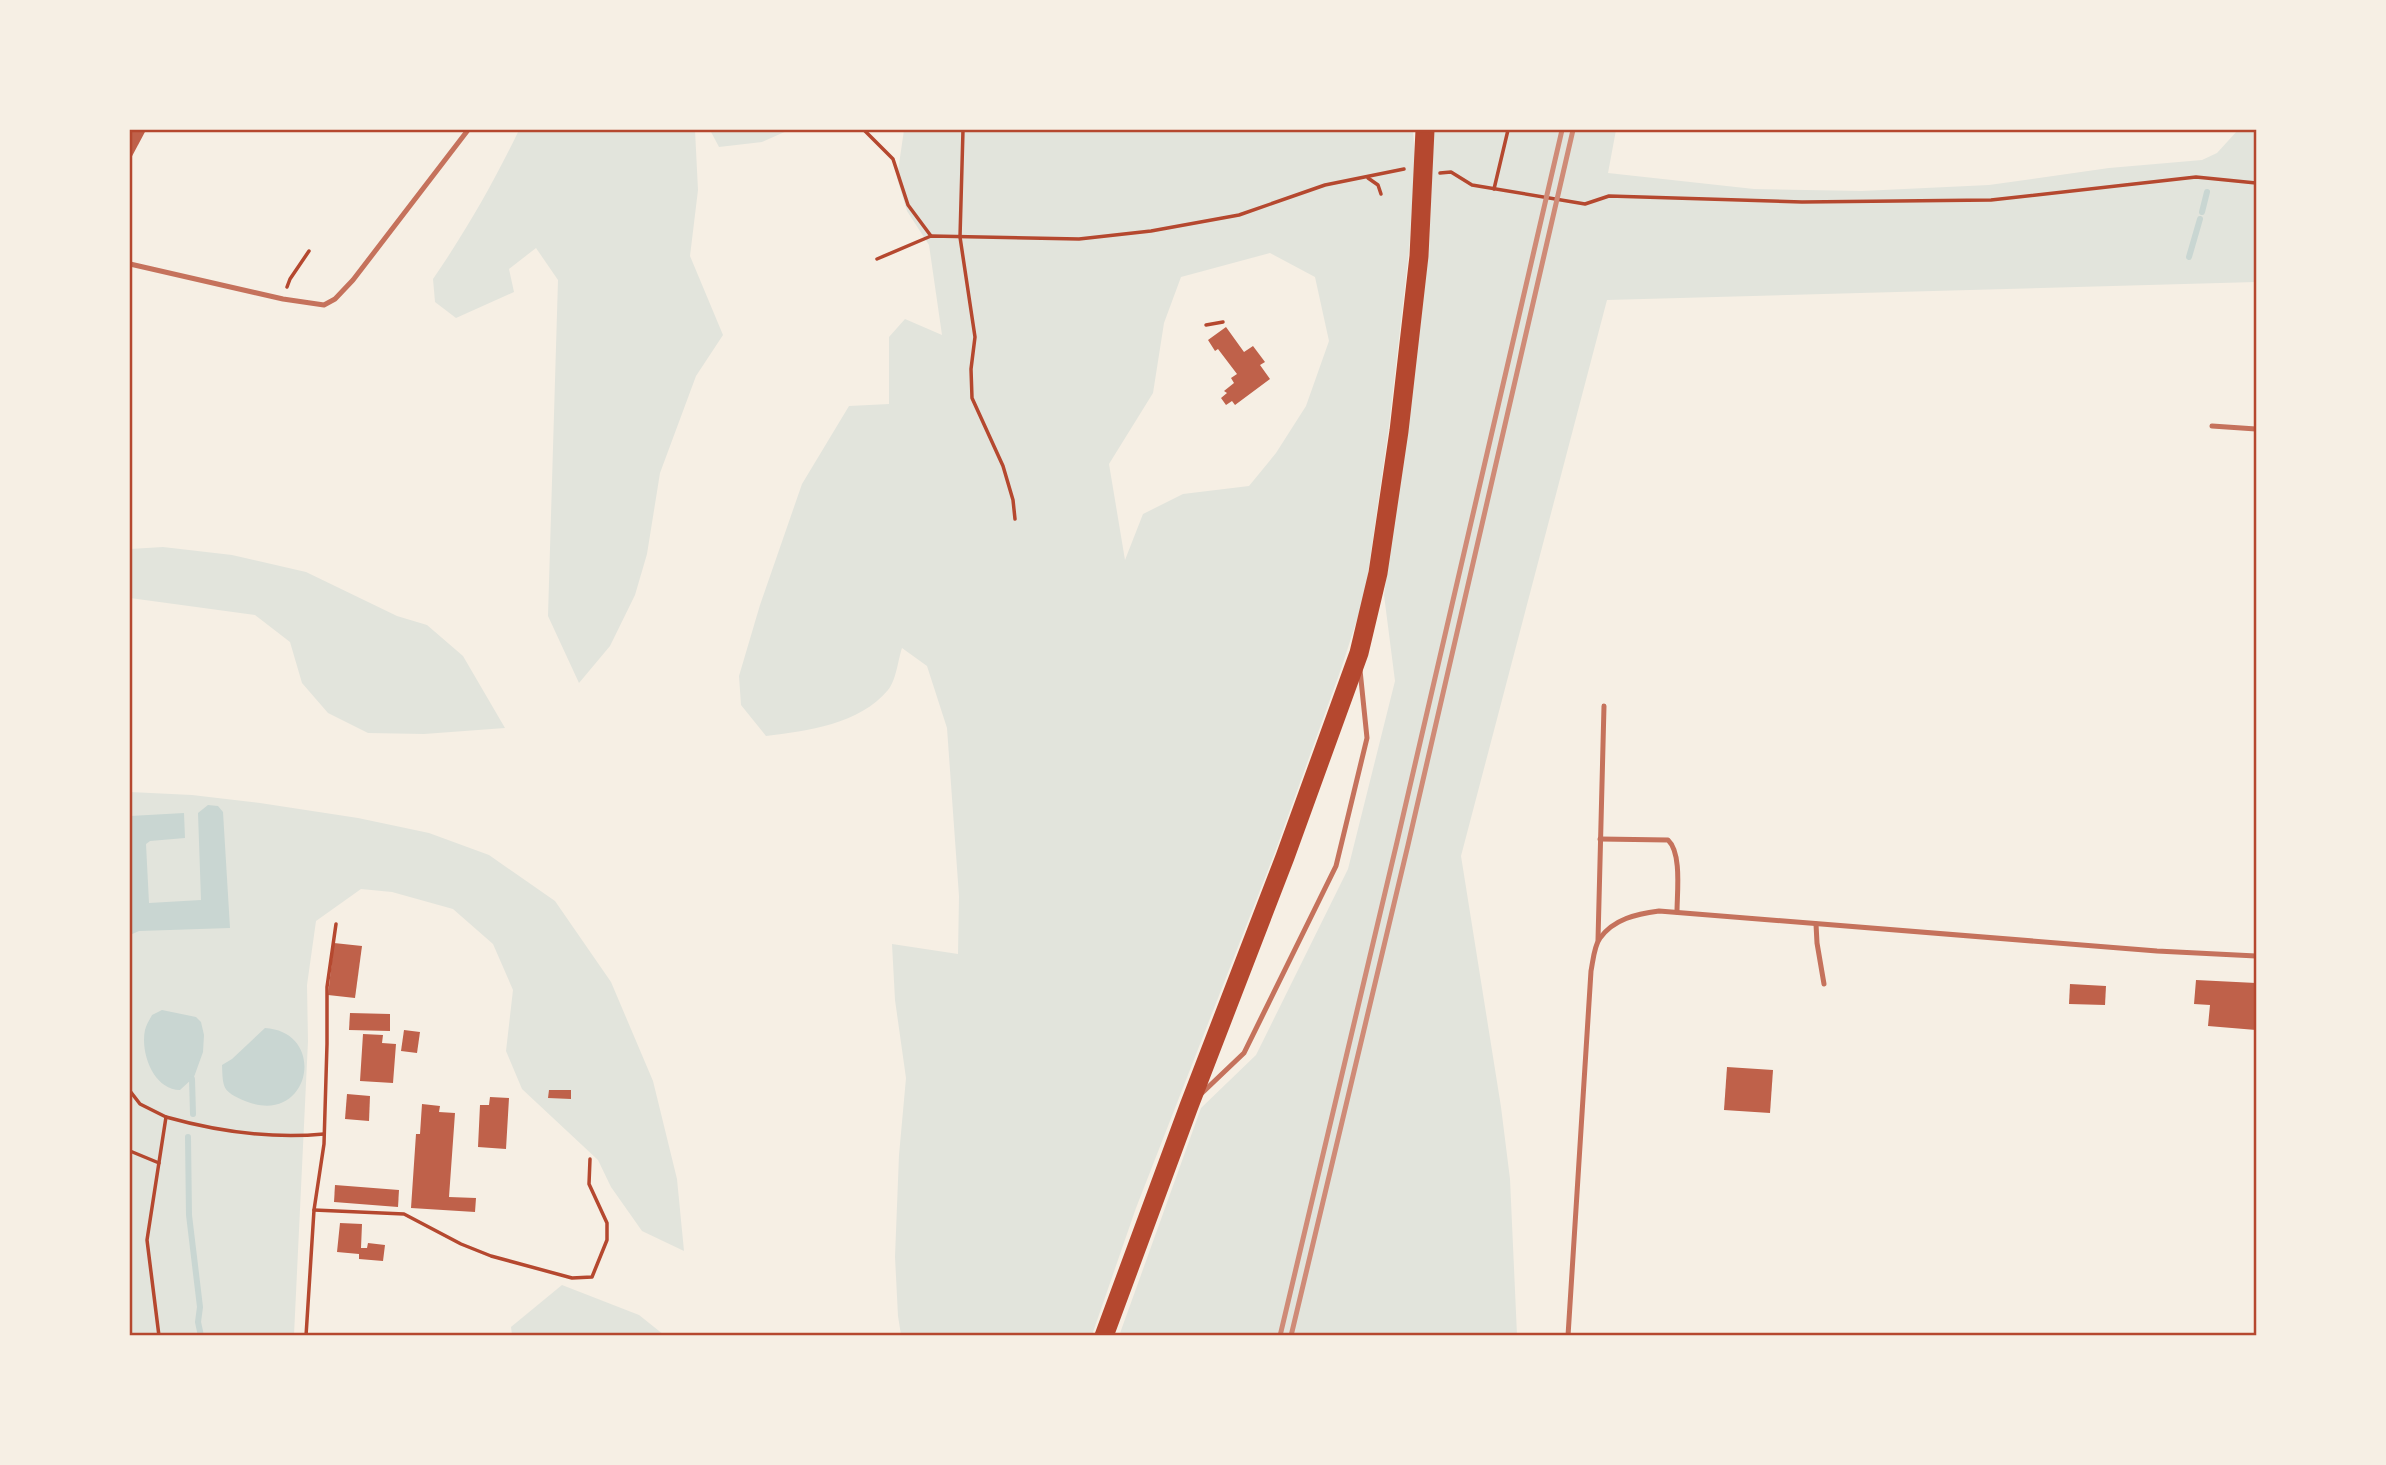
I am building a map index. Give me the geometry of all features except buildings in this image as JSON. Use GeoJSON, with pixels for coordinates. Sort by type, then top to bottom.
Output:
{"type":"FeatureCollection","features":[{"type":"Feature","properties":{"kind":"highway"},"geometry":{"type":"LineString","coordinates":[[1104,1335],[1285,857],[1359,653],[1378,573],[1397,444],[1419,256],[1426,171],[1424,130]]}},
{"type":"Feature","properties":{"kind":"lane"},"geometry":{"type":"LineString","coordinates":[[130,264],[283,299],[324,305],[335,299],[353,280],[468,130]]}},
{"type":"Feature","properties":{"kind":"lane"},"geometry":{"type":"LineString","coordinates":[[2212,426],[2256,429]]}},
{"type":"Feature","properties":{"kind":"lane"},"geometry":{"type":"LineString","coordinates":[[1189,1106],[1244,1052],[1336,866],[1367,738],[1359,653]]}},
{"type":"Feature","properties":{"kind":"lane"},"geometry":{"type":"LineString","coordinates":[[1568,1335],[1591,971],[1598,940],[1604,706]]}},
{"type":"Feature","properties":{"kind":"lane"},"geometry":{"type":"LineString","coordinates":[[1600,839],[1668,840],[1673,845],[1676,856],[1677,912]]}},
{"type":"Feature","properties":{"kind":"lane"},"geometry":{"type":"LineString","coordinates":[[1598,940],[1620,920],[1659,911],[2256,956]]}},
{"type":"Feature","properties":{"kind":"lane"},"geometry":{"type":"LineString","coordinates":[[1816,924],[1824,984]]}},
{"type":"Feature","properties":{"kind":"path"},"geometry":{"type":"LineString","coordinates":[[864,130],[893,159],[908,205],[932,236]]}},
{"type":"Feature","properties":{"kind":"path"},"geometry":{"type":"LineString","coordinates":[[962,130],[960,237],[975,337],[971,369],[972,398],[1003,466],[1013,500],[1015,519]]}},
{"type":"Feature","properties":{"kind":"path"},"geometry":{"type":"LineString","coordinates":[[1494,189],[1508,130]]}},
{"type":"Feature","properties":{"kind":"path"},"geometry":{"type":"LineString","coordinates":[[877,259],[932,236],[1079,239],[1151,232],[1239,215],[1325,185],[1366,177],[1426,171],[1451,172],[1472,185],[1585,204],[1609,196],[1802,202],[1991,200],[2196,177],[2256,183]]}},
{"type":"Feature","properties":{"kind":"path"},"geometry":{"type":"LineString","coordinates":[[1366,177],[1378,185],[1381,194]]}},
{"type":"Feature","properties":{"kind":"path"},"geometry":{"type":"LineString","coordinates":[[283,299],[290,279],[309,251]]}},
{"type":"Feature","properties":{"kind":"path"},"geometry":{"type":"LineString","coordinates":[[1206,325],[1223,322]]}},
{"type":"Feature","properties":{"kind":"path"},"geometry":{"type":"LineString","coordinates":[[306,1335],[314,1210],[324,1134],[327,987],[336,924]]}},
{"type":"Feature","properties":{"kind":"path"},"geometry":{"type":"LineString","coordinates":[[130,1091],[140,1104],[166,1117],[206,1129],[304,1136],[324,1134]]}},
{"type":"Feature","properties":{"kind":"path"},"geometry":{"type":"LineString","coordinates":[[159,1335],[147,1240],[166,1117]]}},
{"type":"Feature","properties":{"kind":"path"},"geometry":{"type":"LineString","coordinates":[[130,1151],[159,1163]]}},
{"type":"Feature","properties":{"kind":"path"},"geometry":{"type":"LineString","coordinates":[[314,1210],[404,1214],[461,1244],[491,1256],[572,1278],[592,1277],[607,1240],[607,1223],[589,1184],[590,1159]]}},
{"type":"Feature","properties":{"kind":"shaded area"},"geometry":{"type":"Polygon","coordinates":[[[519,130],[695,130],[698,190],[690,256],[723,335],[696,376],[660,473],[647,554],[635,595],[610,646],[579,683],[548,616],[558,280],[536,248],[509,269],[514,292],[456,318],[435,302],[433,279],[479,206],[519,130]]]}},
{"type":"Feature","properties":{"kind":"shaded area"},"geometry":{"type":"Polygon","coordinates":[[[710,130],[789,130],[762,142],[719,147],[710,130]]]}},
{"type":"Feature","properties":{"kind":"shaded area"},"geometry":{"type":"Polygon","coordinates":[[[904,130],[1413,130],[1415,159],[1409,251],[1389,426],[1365,595],[1275,852],[1136,1208],[1092,1335],[901,1335],[895,1257],[899,1155],[906,1078],[895,1000],[892,944],[958,954],[959,896],[947,728],[927,666],[902,648],[891,686],[876,702],[848,718],[815,728],[766,736],[741,705],[739,676],[760,605],[802,484],[849,406],[889,404],[889,337],[905,319],[942,335],[929,245],[907,211],[897,178],[904,130]],[[1270,253],[1181,277],[1164,323],[1153,393],[1109,464],[1125,560],[1143,514],[1183,494],[1249,486],[1276,453],[1306,406],[1329,341],[1315,277],[1270,253]]]}},
{"type":"Feature","properties":{"kind":"shaded area"},"geometry":{"type":"Polygon","coordinates":[[[1434,130],[1616,130],[1608,173],[1754,189],[1862,191],[1989,185],[2109,168],[2202,160],[2217,153],[2238,130],[2256,130],[2256,282],[1607,300],[1461,856],[1510,1179],[1517,1335],[1119,1336],[1201,1108],[1256,1055],[1348,869],[1395,681],[1384,595],[1429,251],[1434,130]]]}},
{"type":"Feature","properties":{"kind":"shaded area"},"geometry":{"type":"Polygon","coordinates":[[[163,547],[232,555],[306,572],[397,616],[427,625],[463,656],[505,728],[424,734],[368,733],[328,713],[302,683],[290,642],[255,615],[130,598],[130,549],[163,547]]]}},
{"type":"Feature","properties":{"kind":"shaded area"},"geometry":{"type":"Polygon","coordinates":[[[130,792],[192,795],[260,803],[358,818],[429,833],[489,855],[555,901],[611,982],[653,1081],[677,1179],[684,1251],[642,1231],[611,1187],[598,1160],[522,1089],[506,1051],[513,990],[493,944],[453,909],[392,892],[361,889],[316,921],[307,985],[308,1041],[294,1335],[130,1336],[130,792]]]}},
{"type":"Feature","properties":{"kind":"shaded area"},"geometry":{"type":"Polygon","coordinates":[[[208,805],[218,806],[223,812],[230,928],[139,931],[130,935],[130,816],[184,813],[185,838],[150,841],[146,844],[149,903],[201,900],[198,813],[208,805]]]}},
{"type":"Feature","properties":{"kind":"shaded area"},"geometry":{"type":"Polygon","coordinates":[[[162,1010],[196,1017],[201,1022],[204,1035],[203,1052],[194,1077],[180,1090],[163,1084],[156,1077],[147,1059],[144,1039],[146,1026],[152,1015],[162,1010]]]}},
{"type":"Feature","properties":{"kind":"shaded area"},"geometry":{"type":"Polygon","coordinates":[[[265,1028],[285,1033],[298,1045],[304,1060],[303,1076],[297,1091],[285,1102],[267,1106],[245,1101],[228,1091],[224,1084],[222,1065],[265,1028]]]}},
{"type":"Feature","properties":{"kind":"shaded area"},"geometry":{"type":"Polygon","coordinates":[[[562,1285],[639,1315],[664,1335],[512,1335],[511,1327],[562,1285]]]}},
{"type":"Feature","properties":{"kind":"waterway"},"geometry":{"type":"LineString","coordinates":[[2202,212],[2207,192]]}},
{"type":"Feature","properties":{"kind":"waterway"},"geometry":{"type":"LineString","coordinates":[[2189,257],[2200,219]]}},
{"type":"Feature","properties":{"kind":"waterway"},"geometry":{"type":"LineString","coordinates":[[192,1079],[193,1114]]}},
{"type":"Feature","properties":{"kind":"waterway"},"geometry":{"type":"LineString","coordinates":[[188,1137],[189,1215],[201,1336]]}},
{"type":"Feature","properties":{"kind":"railway"},"geometry":{"type":"LineString","coordinates":[[1280,1336],[1562,130]]}},
{"type":"Feature","properties":{"kind":"railway"},"geometry":{"type":"LineString","coordinates":[[1291,1336],[1408,845],[1573,130]]}}]}
